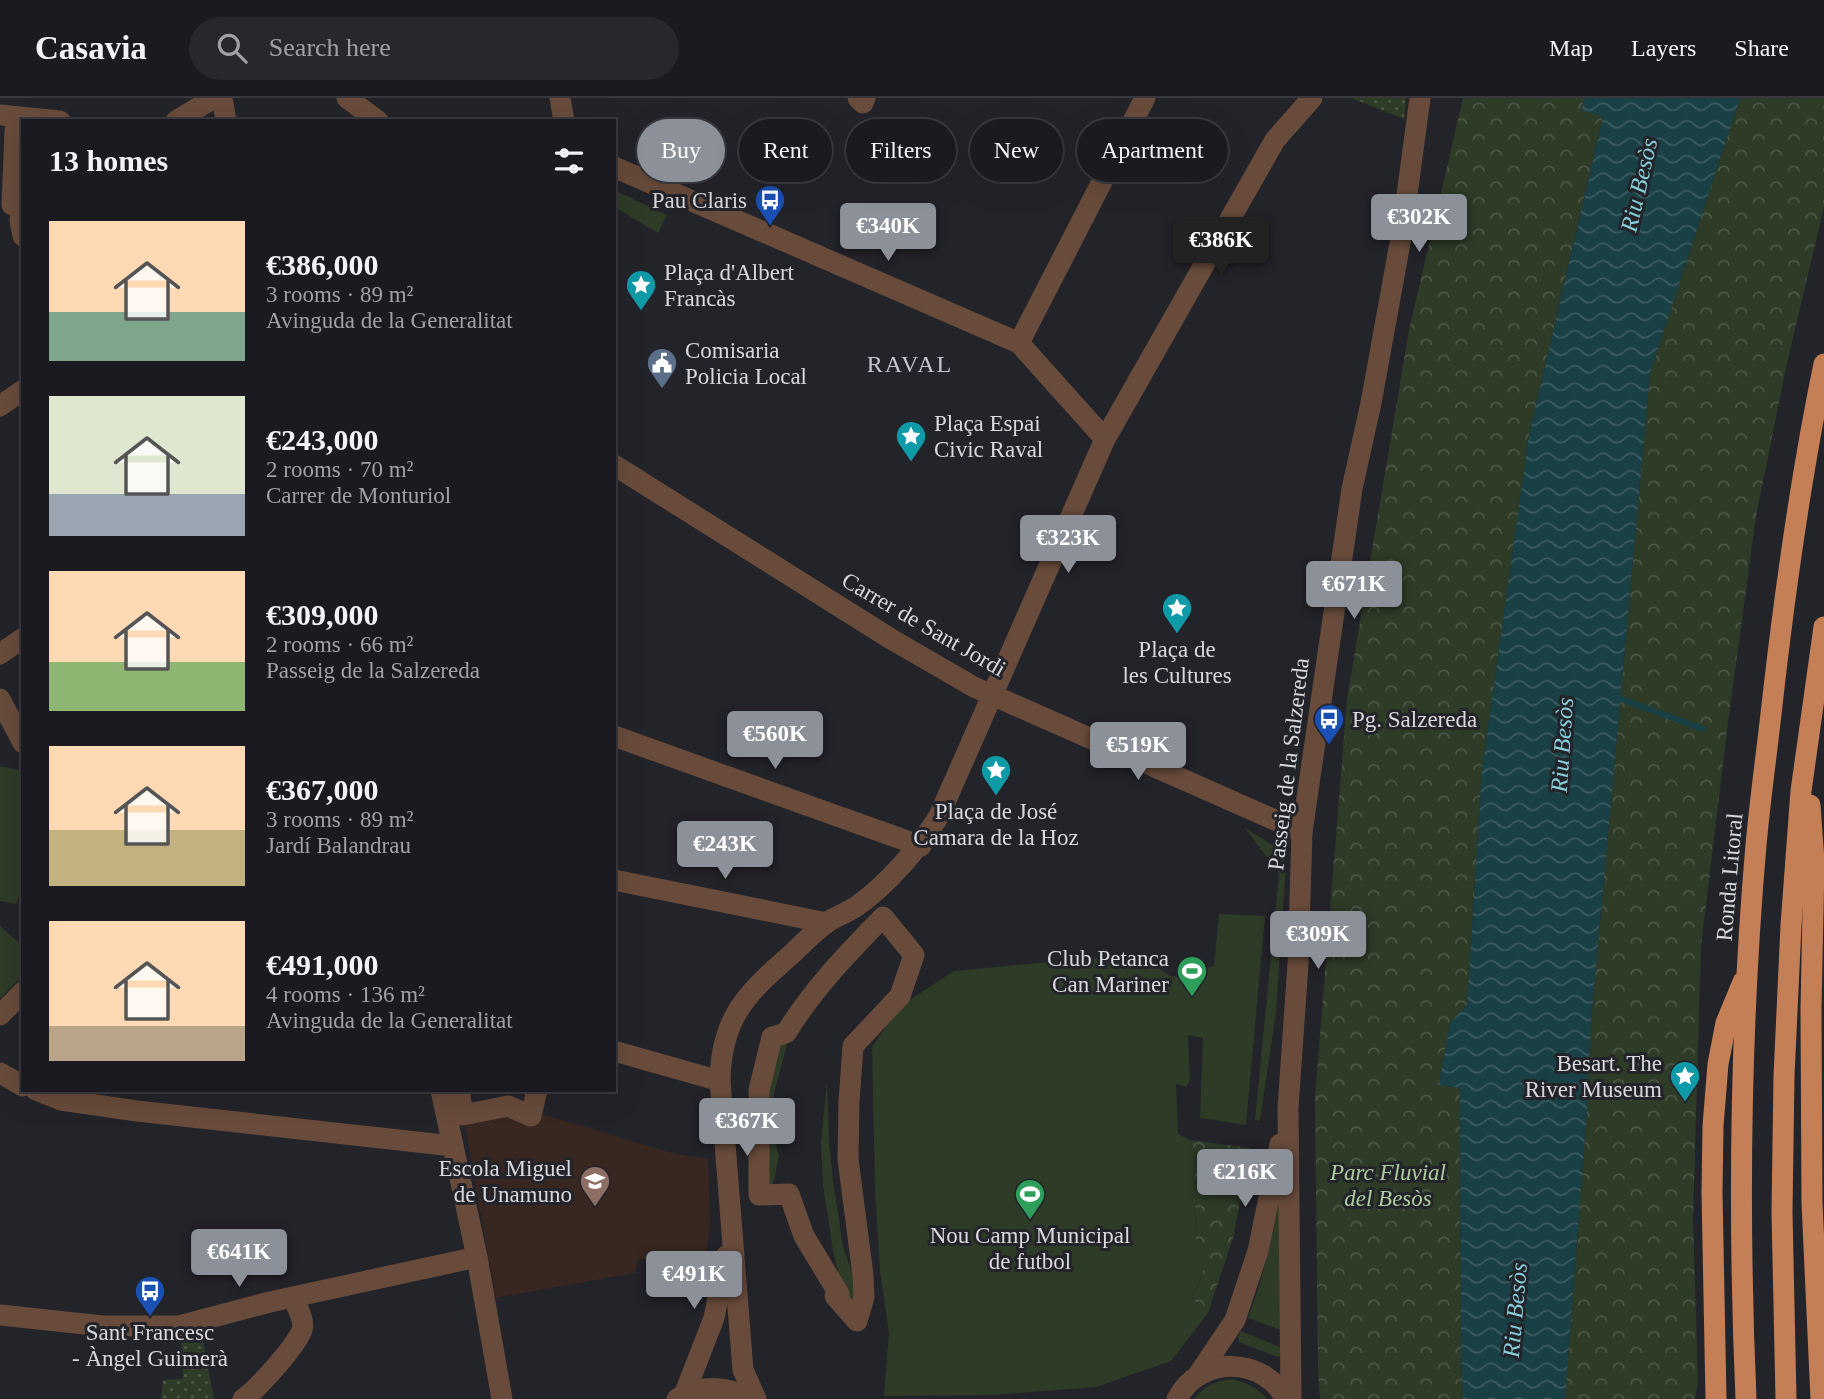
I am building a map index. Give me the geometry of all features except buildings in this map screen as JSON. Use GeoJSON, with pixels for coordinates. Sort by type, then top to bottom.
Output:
{"type":"FeatureCollection","features":[{"type":"Feature","properties":{"kind":"highway","name":"Ronda Litoral"},"geometry":{"type":"LineString","coordinates":[[1746,1399],[1741,1213],[1748,971],[1756,844],[1797,516],[1824,364]]}},
{"type":"Feature","properties":{"kind":"highway"},"geometry":{"type":"LineString","coordinates":[[1786,1399],[1784,1076],[1791,925],[1801,791],[1824,627]]}},
{"type":"Feature","properties":{"kind":"highway"},"geometry":{"type":"LineString","coordinates":[[1807,751],[1814,861],[1811,1009],[1812,1203],[1821,1399]]}},
{"type":"Feature","properties":{"kind":"highway"},"geometry":{"type":"LineString","coordinates":[[1716,1399],[1712,1192],[1716,1089],[1726,1023],[1748,971]]}},
{"type":"Feature","properties":{"kind":"street"},"geometry":{"type":"LineString","coordinates":[[179,119],[215,98]]}},
{"type":"Feature","properties":{"kind":"street"},"geometry":{"type":"LineString","coordinates":[[222,98],[226,119]]}},
{"type":"Feature","properties":{"kind":"street"},"geometry":{"type":"LineString","coordinates":[[347,98],[375,119]]}},
{"type":"Feature","properties":{"kind":"street"},"geometry":{"type":"LineString","coordinates":[[560,98],[564,119]]}},
{"type":"Feature","properties":{"kind":"street"},"geometry":{"type":"LineString","coordinates":[[858,98],[863,103],[864,98]]}},
{"type":"Feature","properties":{"kind":"street"},"geometry":{"type":"LineString","coordinates":[[1019,343],[1145,98]]}},
{"type":"Feature","properties":{"kind":"street"},"geometry":{"type":"LineString","coordinates":[[756,1399],[743,1370],[720,1082],[723,1047],[739,1006],[753,988],[827,923],[858,905],[921,846],[939,816],[1105,439],[1275,140],[1312,98]]}},
{"type":"Feature","properties":{"kind":"street","name":"Passeig de la Salzereda"},"geometry":{"type":"LineString","coordinates":[[1288,1399],[1288,1108],[1298,964],[1302,832],[1352,489],[1371,403],[1402,232],[1420,98]]}},
{"type":"Feature","properties":{"kind":"street"},"geometry":{"type":"LineString","coordinates":[[21,225],[14,206],[17,115],[46,119]]}},
{"type":"Feature","properties":{"kind":"street"},"geometry":{"type":"LineString","coordinates":[[616,168],[1019,343],[1105,439]]}},
{"type":"Feature","properties":{"kind":"street"},"geometry":{"type":"LineString","coordinates":[[0,406],[21,391]]}},
{"type":"Feature","properties":{"kind":"street","name":"Carrer de Sant Jordi"},"geometry":{"type":"LineString","coordinates":[[616,466],[891,639],[974,687],[1302,832]]}},
{"type":"Feature","properties":{"kind":"street"},"geometry":{"type":"LineString","coordinates":[[0,654],[21,639]]}},
{"type":"Feature","properties":{"kind":"street"},"geometry":{"type":"LineString","coordinates":[[0,699],[21,739]]}},
{"type":"Feature","properties":{"kind":"street"},"geometry":{"type":"LineString","coordinates":[[616,737],[921,846]]}},
{"type":"Feature","properties":{"kind":"street"},"geometry":{"type":"LineString","coordinates":[[616,880],[827,923]]}},
{"type":"Feature","properties":{"kind":"street"},"geometry":{"type":"LineString","coordinates":[[883,917],[914,955],[900,996],[853,1046],[848,1159],[864,1297],[857,1321],[835,1296],[839,1294],[804,1236],[789,1194],[759,1195],[759,1090],[772,1037],[786,1033],[826,976],[883,917]]}},
{"type":"Feature","properties":{"kind":"street"},"geometry":{"type":"LineString","coordinates":[[0,1015],[21,994]]}},
{"type":"Feature","properties":{"kind":"street"},"geometry":{"type":"LineString","coordinates":[[616,1052],[720,1082]]}},
{"type":"Feature","properties":{"kind":"street"},"geometry":{"type":"LineString","coordinates":[[0,1073],[21,1085]]}},
{"type":"Feature","properties":{"kind":"street"},"geometry":{"type":"LineString","coordinates":[[41,1092],[61,1100],[137,1111],[453,1146]]}},
{"type":"Feature","properties":{"kind":"street"},"geometry":{"type":"LineString","coordinates":[[441,1092],[477,1257],[502,1399]]}},
{"type":"Feature","properties":{"kind":"street"},"geometry":{"type":"LineString","coordinates":[[459,1092],[463,1115],[509,1106],[531,1116],[537,1092]]}},
{"type":"Feature","properties":{"kind":"street","name":"Passeig de la Salzereda"},"geometry":{"type":"LineString","coordinates":[[1176,1398],[1198,1375],[1235,1320],[1258,1251],[1288,1108]]}},
{"type":"Feature","properties":{"kind":"street"},"geometry":{"type":"LineString","coordinates":[[680,1397],[714,1318],[731,1237]]}},
{"type":"Feature","properties":{"kind":"street"},"geometry":{"type":"LineString","coordinates":[[0,1315],[103,1326],[179,1326],[293,1297],[477,1257]]}},
{"type":"Feature","properties":{"kind":"street"},"geometry":{"type":"LineString","coordinates":[[243,1399],[254,1392],[302,1329],[293,1297]]}},
{"type":"Feature","properties":{"kind":"street"},"geometry":{"type":"LineString","coordinates":[[1198,1375],[1215,1367],[1234,1365],[1252,1368],[1268,1377],[1288,1399]]}},
{"type":"Feature","properties":{"kind":"street"},"geometry":{"type":"LineString","coordinates":[[680,1397],[704,1389],[724,1389],[748,1399]]}},
{"type":"Feature","properties":{"kind":"shaded area","name":"Escola Miguel de Unamuno"},"geometry":{"type":"Polygon","coordinates":[[[539,1113],[672,1153],[708,1159],[710,1224],[704,1269],[638,1259],[635,1273],[496,1298],[463,1115],[539,1113]]]}},
{"type":"Feature","properties":{"kind":"green space"},"geometry":{"type":"Polygon","coordinates":[[[1351,98],[1406,98],[1404,119],[1351,98]]]}},
{"type":"Feature","properties":{"kind":"green space","name":"Parc Fluvial del Besòs"},"geometry":{"type":"Polygon","coordinates":[[[1463,98],[1585,98],[1581,110],[1603,116],[1529,435],[1482,770],[1467,1005],[1450,1023],[1439,1085],[1460,1088],[1463,1399],[1320,1399],[1315,1097],[1347,699],[1409,330],[1463,98]]]}},
{"type":"Feature","properties":{"kind":"green space"},"geometry":{"type":"Polygon","coordinates":[[[1740,98],[1824,98],[1824,207],[1787,363],[1756,516],[1701,946],[1693,1220],[1698,1382],[1695,1399],[1565,1399],[1587,1110],[1591,1021],[1650,373],[1740,98]]]}},
{"type":"Feature","properties":{"kind":"green space"},"geometry":{"type":"Polygon","coordinates":[[[616,191],[667,215],[658,233],[616,208],[616,191]]]}},
{"type":"Feature","properties":{"kind":"green space"},"geometry":{"type":"Polygon","coordinates":[[[0,766],[21,771],[21,890],[16,904],[0,901],[0,766]]]}},
{"type":"Feature","properties":{"kind":"green space"},"geometry":{"type":"Polygon","coordinates":[[[1244,827],[1280,850],[1286,865],[1276,1012],[1260,1121],[1255,1120],[1279,873],[1244,827]]]}},
{"type":"Feature","properties":{"kind":"green space","name":"Nou Camp Municipal de futbol"},"geometry":{"type":"Polygon","coordinates":[[[1219,914],[1265,916],[1246,1125],[1200,1118],[1203,1038],[1188,1035],[1190,1081],[1186,1087],[1176,1084],[1178,1134],[1190,1140],[1194,1151],[1196,1241],[1207,1244],[1202,1275],[1192,1299],[1208,1313],[1171,1361],[1096,1387],[994,1395],[884,1396],[889,1333],[880,1271],[875,1191],[872,1047],[902,1005],[954,971],[1092,958],[1155,966],[1172,977],[1214,966],[1219,914]]]}},
{"type":"Feature","properties":{"kind":"green space"},"geometry":{"type":"Polygon","coordinates":[[[0,926],[21,944],[21,977],[0,999],[0,926]]]}},
{"type":"Feature","properties":{"kind":"green space"},"geometry":{"type":"Polygon","coordinates":[[[777,1035],[783,1038],[787,1045],[774,1093],[773,1132],[779,1156],[772,1190],[760,1150],[777,1035]]]}},
{"type":"Feature","properties":{"kind":"green space"},"geometry":{"type":"Polygon","coordinates":[[[827,1082],[833,1181],[843,1247],[853,1274],[857,1321],[841,1285],[823,1185],[821,1143],[827,1082]]]}},
{"type":"Feature","properties":{"kind":"green space"},"geometry":{"type":"Polygon","coordinates":[[[1190,1140],[1250,1148],[1233,1238],[1208,1313],[1192,1299],[1202,1275],[1206,1244],[1196,1241],[1194,1151],[1190,1140]]]}},
{"type":"Feature","properties":{"kind":"green space"},"geometry":{"type":"Polygon","coordinates":[[[1283,1172],[1281,1330],[1248,1318],[1270,1246],[1283,1172]]]}},
{"type":"Feature","properties":{"kind":"green space"},"geometry":{"type":"Polygon","coordinates":[[[1241,1331],[1280,1347],[1280,1356],[1239,1342],[1241,1331]]]}},
{"type":"Feature","properties":{"kind":"green space"},"geometry":{"type":"Polygon","coordinates":[[[202,1335],[214,1399],[161,1399],[163,1380],[183,1379],[181,1340],[202,1335]]]}},
{"type":"Feature","properties":{"kind":"green space"},"geometry":{"type":"Polygon","coordinates":[[[1232,1379],[1251,1386],[1267,1399],[1194,1399],[1211,1385],[1232,1379]]]}},
{"type":"Feature","properties":{"kind":"water","name":"Riu Besòs"},"geometry":{"type":"Polygon","coordinates":[[[1585,98],[1740,98],[1650,373],[1591,1021],[1587,1110],[1565,1399],[1463,1399],[1460,1088],[1439,1085],[1450,1023],[1467,1005],[1482,770],[1529,435],[1603,117],[1581,110],[1585,98]]]}},
{"type":"Feature","properties":{"kind":"waterway"},"geometry":{"type":"LineString","coordinates":[[1613,696],[1703,729]]}},
{"type":"Feature","properties":{"kind":"place","name":"Pau Claris"},"geometry":{"type":"Point","coordinates":[770,227]}},
{"type":"Feature","properties":{"kind":"place","name":"Plaça d'Albert Francàs"},"geometry":{"type":"Point","coordinates":[641,312]}},
{"type":"Feature","properties":{"kind":"place","name":"Comisaria Policia Local"},"geometry":{"type":"Point","coordinates":[662,390]}},
{"type":"Feature","properties":{"kind":"place","name":"Plaça Espai Civic Raval"},"geometry":{"type":"Point","coordinates":[911,463]}},
{"type":"Feature","properties":{"kind":"place","name":"Plaça de les Cultures"},"geometry":{"type":"Point","coordinates":[1177,635]}},
{"type":"Feature","properties":{"kind":"place","name":"Pg. Salzereda"},"geometry":{"type":"Point","coordinates":[1329,746]}},
{"type":"Feature","properties":{"kind":"place","name":"Plaça de José Camara de la Hoz"},"geometry":{"type":"Point","coordinates":[996,797]}},
{"type":"Feature","properties":{"kind":"place","name":"Club Petanca Can Mariner"},"geometry":{"type":"Point","coordinates":[1192,998]}},
{"type":"Feature","properties":{"kind":"place","name":"Besart. The River Museum"},"geometry":{"type":"Point","coordinates":[1685,1103]}},
{"type":"Feature","properties":{"kind":"place","name":"Escola Miguel de Unamuno"},"geometry":{"type":"Point","coordinates":[595,1208]}},
{"type":"Feature","properties":{"kind":"place","name":"Nou Camp Municipal de futbol"},"geometry":{"type":"Point","coordinates":[1030,1221]}},
{"type":"Feature","properties":{"kind":"place","name":"Sant Francesc - Àngel Guimerà"},"geometry":{"type":"Point","coordinates":[150,1318]}},
{"type":"Feature","properties":{"kind":"district","name":"RAVAL"},"geometry":{"type":"Point","coordinates":[910,364]}}]}
